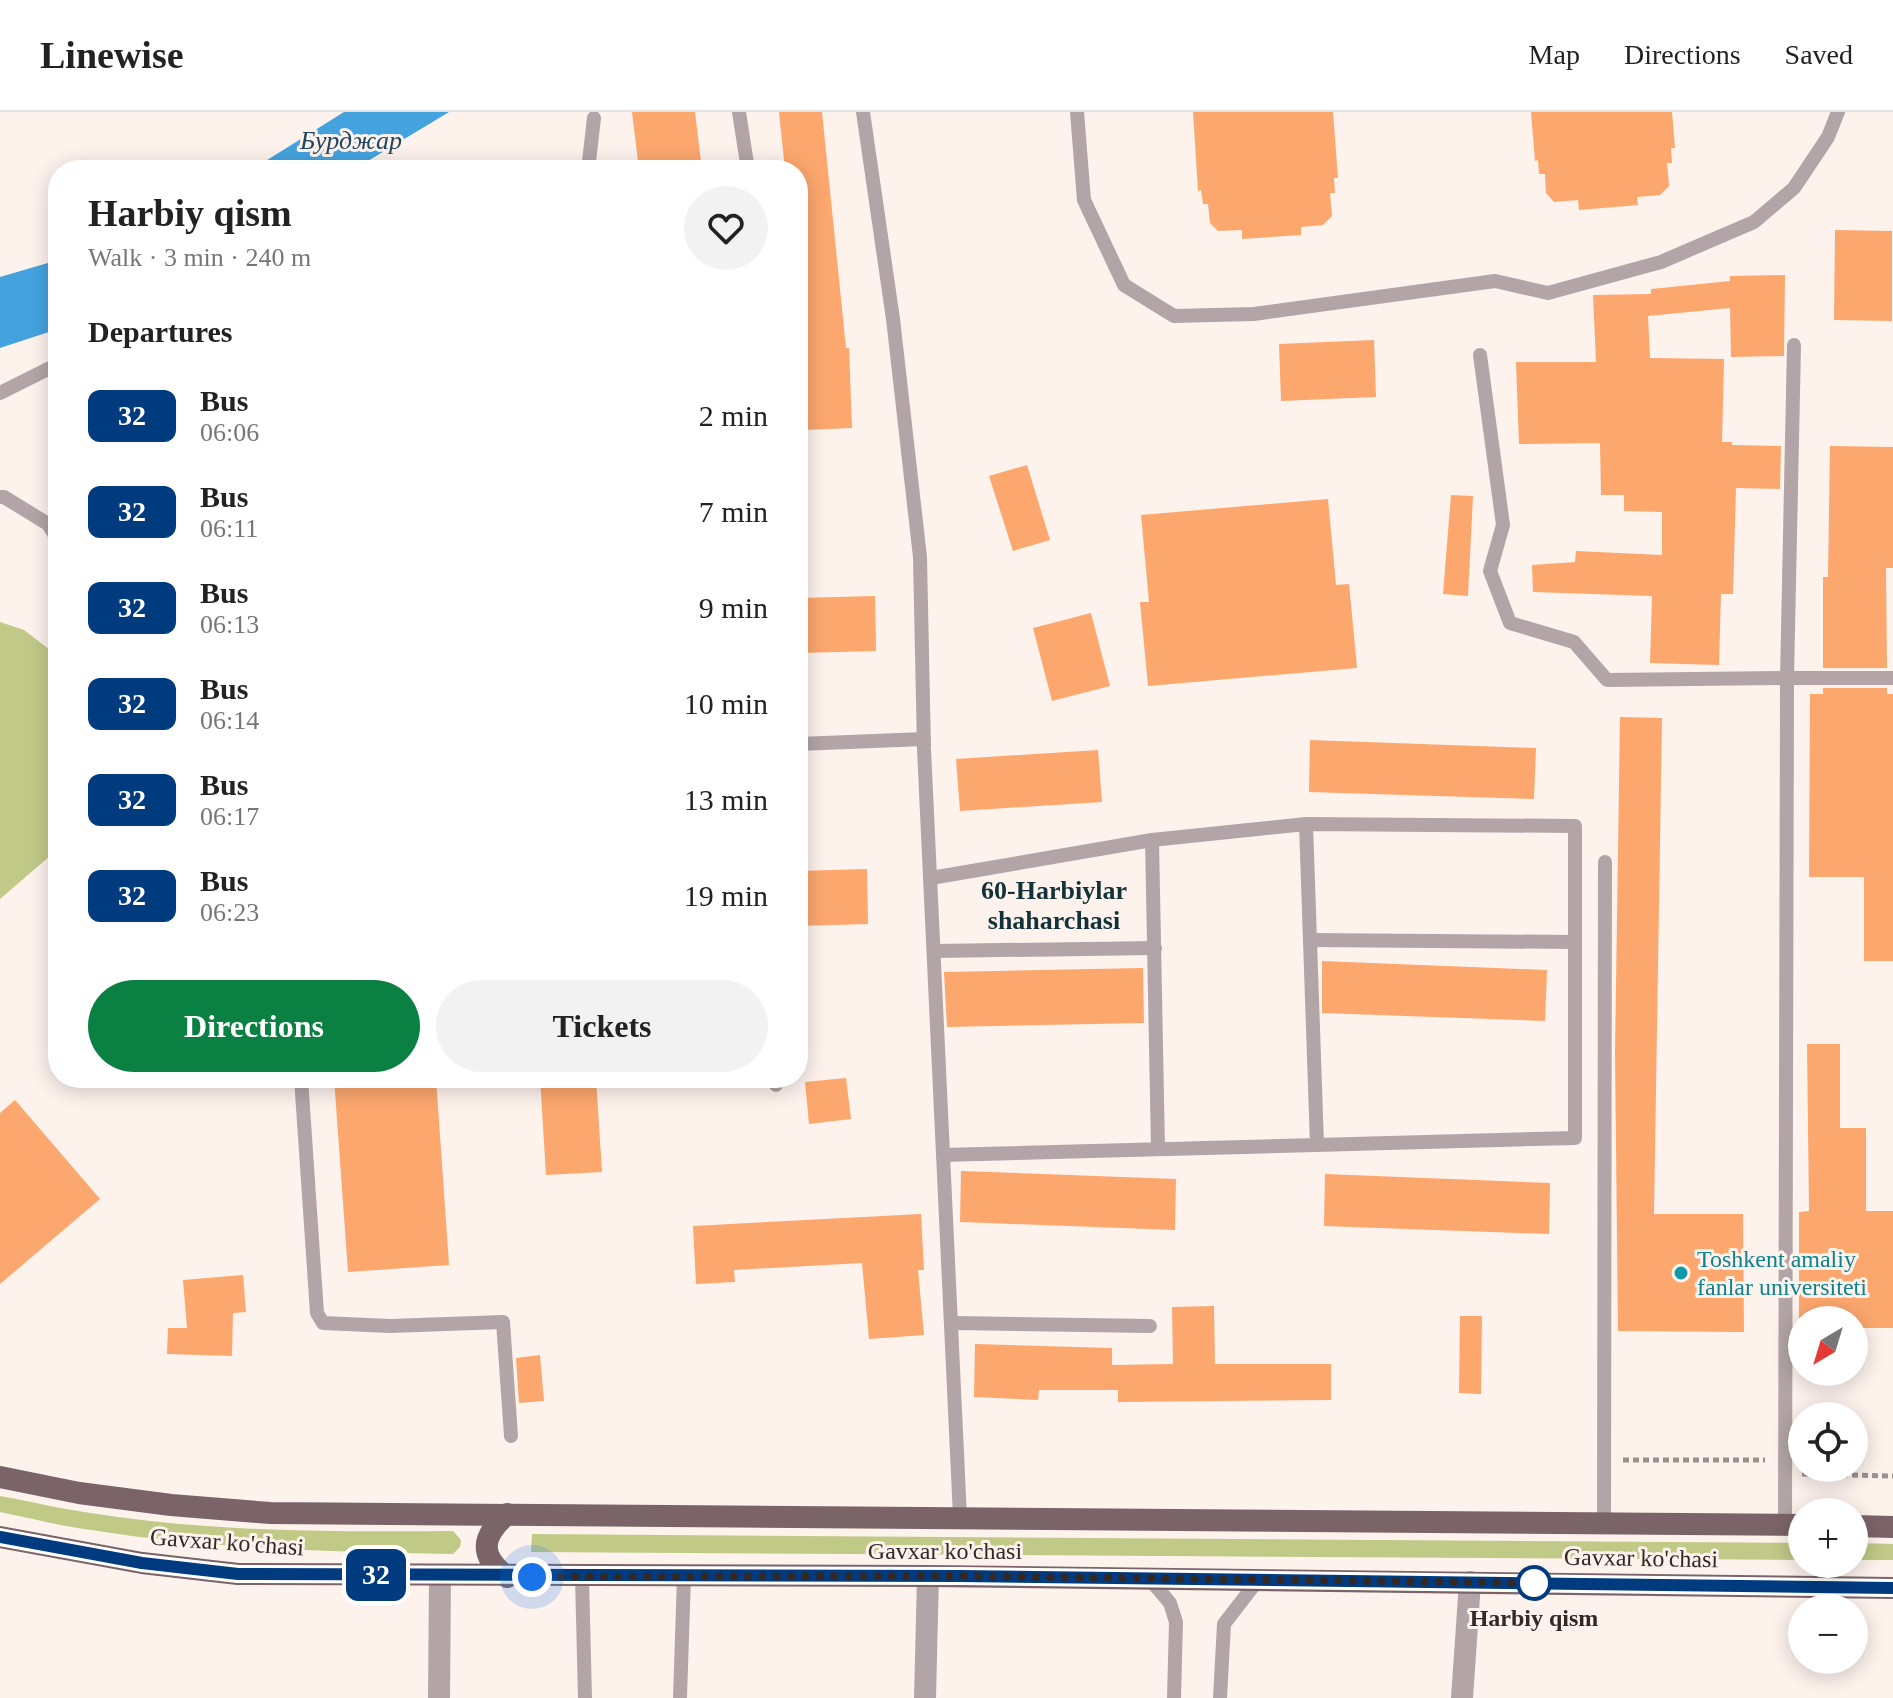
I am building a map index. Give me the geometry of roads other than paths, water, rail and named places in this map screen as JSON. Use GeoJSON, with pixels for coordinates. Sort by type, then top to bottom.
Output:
{"type":"FeatureCollection","features":[{"type":"Feature","properties":{"kind":"main road","name":"Gavxar ko'chasi"},"geometry":{"type":"LineString","coordinates":[[0,1477],[79,1493],[270,1513],[1788,1525]]}},
{"type":"Feature","properties":{"kind":"main road"},"geometry":{"type":"LineString","coordinates":[[507,1514],[491,1530],[486,1546],[493,1563],[507,1577]]}},
{"type":"Feature","properties":{"kind":"main road"},"geometry":{"type":"LineString","coordinates":[[1868,1526],[1893,1527]]}},
{"type":"Feature","properties":{"kind":"main road","name":"Gavxar ko'chasi"},"geometry":{"type":"LineString","coordinates":[[0,1537],[142,1563],[238,1574],[928,1576],[1893,1588]]}},
{"type":"Feature","properties":{"kind":"street"},"geometry":{"type":"LineString","coordinates":[[439,1698],[440,1576]]}},
{"type":"Feature","properties":{"kind":"street"},"geometry":{"type":"LineString","coordinates":[[925,1698],[928,1576]]}},
{"type":"Feature","properties":{"kind":"street"},"geometry":{"type":"LineString","coordinates":[[1462,1698],[1470,1582]]}},
{"type":"Feature","properties":{"kind":"lane"},"geometry":{"type":"LineString","coordinates":[[739,112],[746,160]]}},
{"type":"Feature","properties":{"kind":"lane"},"geometry":{"type":"LineString","coordinates":[[863,112],[893,319],[920,557],[924,739],[960,1517]]}},
{"type":"Feature","properties":{"kind":"lane"},"geometry":{"type":"LineString","coordinates":[[1077,112],[1084,200],[1124,285],[1174,316],[1254,314],[1495,281],[1548,293],[1661,262],[1754,222],[1794,188],[1828,137],[1838,112]]}},
{"type":"Feature","properties":{"kind":"lane"},"geometry":{"type":"LineString","coordinates":[[589,160],[594,118]]}},
{"type":"Feature","properties":{"kind":"lane"},"geometry":{"type":"LineString","coordinates":[[1789,1498],[1785,1474],[1787,678],[1794,345]]}},
{"type":"Feature","properties":{"kind":"lane"},"geometry":{"type":"LineString","coordinates":[[1480,355],[1503,525],[1490,571],[1510,623],[1574,642],[1607,680],[1893,678]]}},
{"type":"Feature","properties":{"kind":"lane"},"geometry":{"type":"LineString","coordinates":[[0,393],[48,369]]}},
{"type":"Feature","properties":{"kind":"lane"},"geometry":{"type":"LineString","coordinates":[[0,497],[48,518]]}},
{"type":"Feature","properties":{"kind":"lane"},"geometry":{"type":"LineString","coordinates":[[808,744],[924,739]]}},
{"type":"Feature","properties":{"kind":"lane"},"geometry":{"type":"LineString","coordinates":[[931,878],[1152,840],[1306,824],[1575,826],[1575,1138],[943,1155]]}},
{"type":"Feature","properties":{"kind":"lane"},"geometry":{"type":"LineString","coordinates":[[1306,824],[1317,1145]]}},
{"type":"Feature","properties":{"kind":"lane"},"geometry":{"type":"LineString","coordinates":[[1152,840],[1158,1149]]}},
{"type":"Feature","properties":{"kind":"lane"},"geometry":{"type":"LineString","coordinates":[[1604,1523],[1605,862]]}},
{"type":"Feature","properties":{"kind":"lane"},"geometry":{"type":"LineString","coordinates":[[1310,940],[1575,942]]}},
{"type":"Feature","properties":{"kind":"lane"},"geometry":{"type":"LineString","coordinates":[[934,951],[1155,948]]}},
{"type":"Feature","properties":{"kind":"lane"},"geometry":{"type":"LineString","coordinates":[[302,1088],[317,1313],[323,1323],[390,1326],[503,1322],[511,1436]]}},
{"type":"Feature","properties":{"kind":"lane"},"geometry":{"type":"LineString","coordinates":[[951,1323],[1150,1326]]}},
{"type":"Feature","properties":{"kind":"lane"},"geometry":{"type":"LineString","coordinates":[[680,1698],[684,1576]]}},
{"type":"Feature","properties":{"kind":"lane"},"geometry":{"type":"LineString","coordinates":[[582,1577],[585,1698]]}},
{"type":"Feature","properties":{"kind":"lane"},"geometry":{"type":"LineString","coordinates":[[1149,1578],[1170,1603],[1176,1622],[1174,1698]]}},
{"type":"Feature","properties":{"kind":"lane"},"geometry":{"type":"LineString","coordinates":[[1220,1698],[1224,1624],[1258,1580]]}},
{"type":"Feature","properties":{"kind":"water","name":"Бурджар"},"geometry":{"type":"Polygon","coordinates":[[[344,112],[449,112],[370,160],[267,160],[344,112]]]}},
{"type":"Feature","properties":{"kind":"water"},"geometry":{"type":"Polygon","coordinates":[[[48,263],[48,332],[0,348],[0,277],[48,263]]]}},
{"type":"Feature","properties":{"kind":"place","name":"Toshkent amaliy fanlar universiteti"},"geometry":{"type":"Point","coordinates":[1681,1273]}},
{"type":"Feature","properties":{"kind":"place","name":"Harbiy qism"},"geometry":{"type":"Point","coordinates":[1534,1583]}},
{"type":"Feature","properties":{"kind":"district","name":"60-Harbiylar shaharchasi"},"geometry":{"type":"Point","coordinates":[1054,905]}}]}
